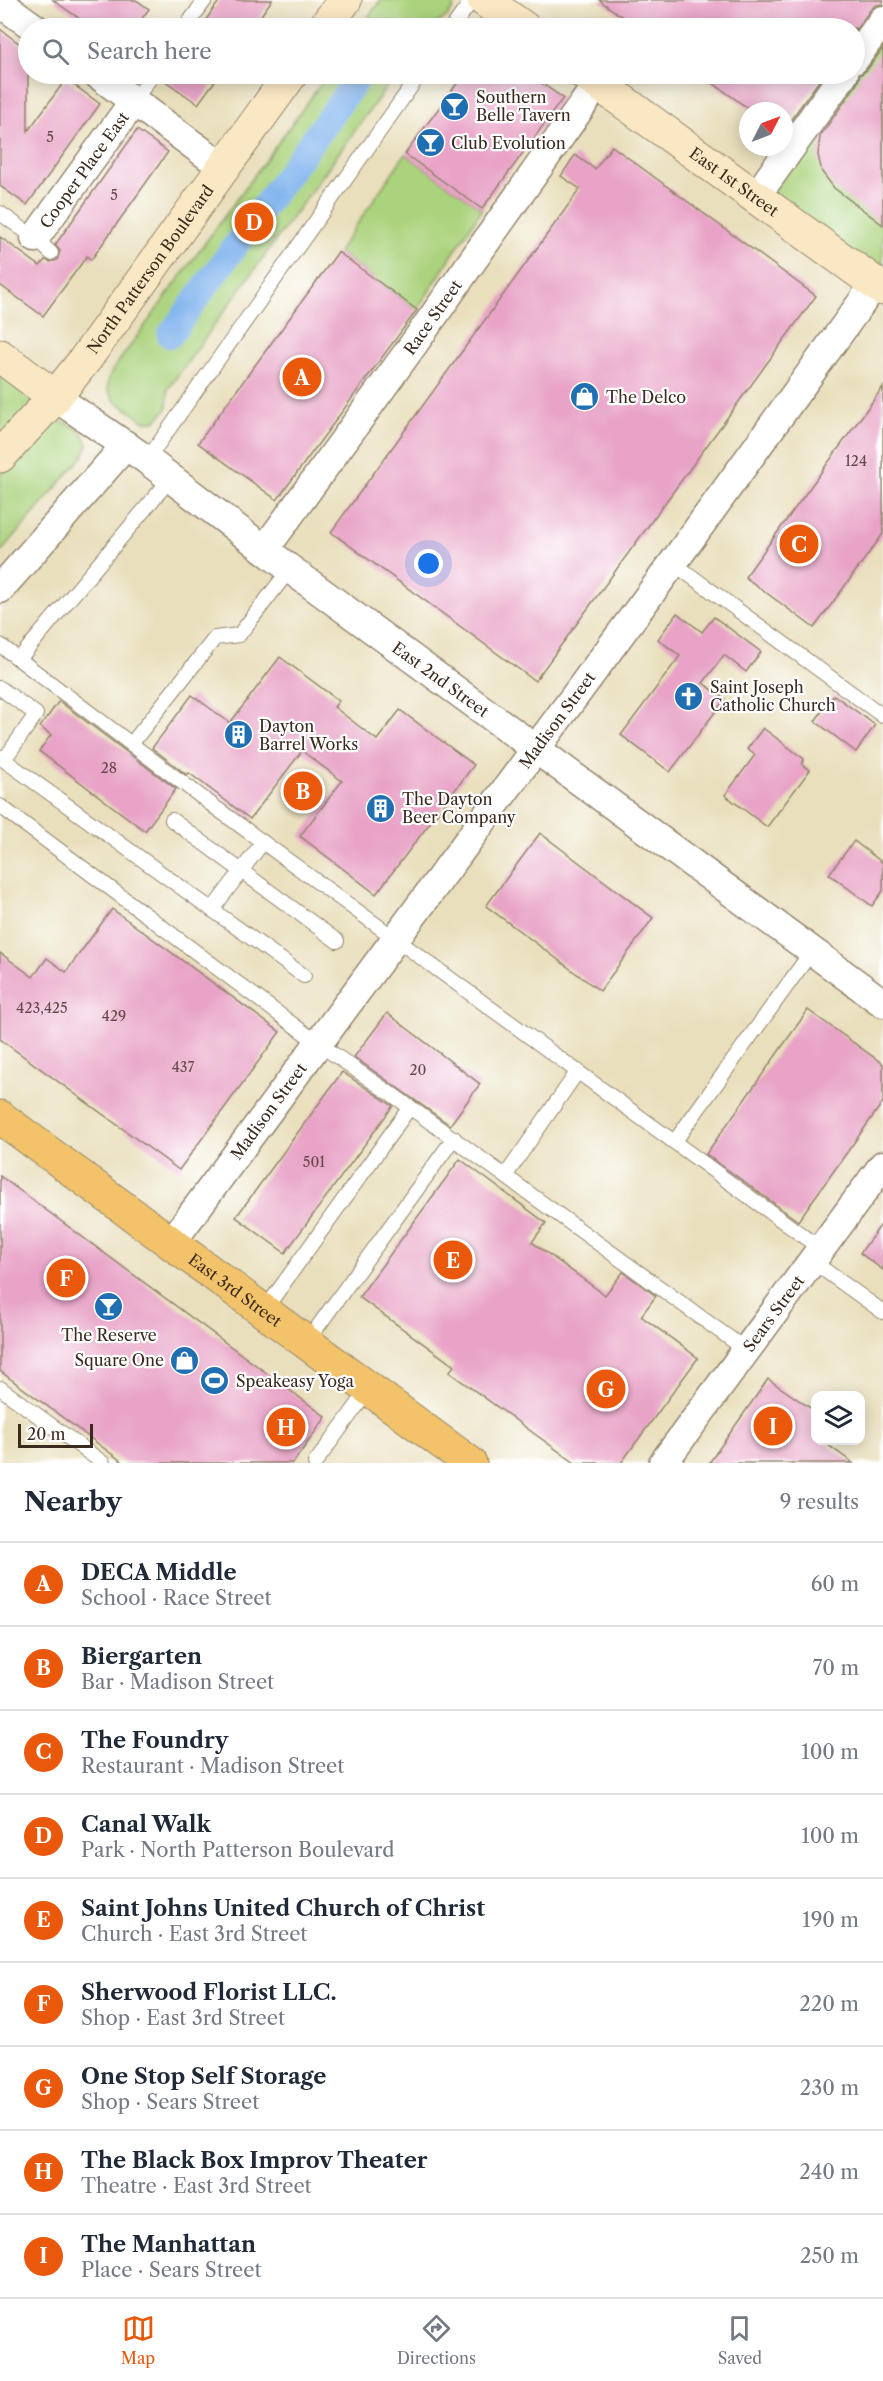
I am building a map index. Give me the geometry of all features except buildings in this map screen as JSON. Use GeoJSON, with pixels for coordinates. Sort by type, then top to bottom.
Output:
{"type":"FeatureCollection","features":[{"type":"Feature","properties":{"kind":"main road"},"geometry":{"type":"LineString","coordinates":[[332,18],[345,0]]}},
{"type":"Feature","properties":{"kind":"main road"},"geometry":{"type":"LineString","coordinates":[[484,0],[510,18]]}},
{"type":"Feature","properties":{"kind":"main road","name":"North Patterson Boulevard"},"geometry":{"type":"LineString","coordinates":[[0,456],[55,397],[84,361],[284,84]]}},
{"type":"Feature","properties":{"kind":"main road","name":"East 1st Street"},"geometry":{"type":"LineString","coordinates":[[600,84],[879,287]]}},
{"type":"Feature","properties":{"kind":"main road","name":"East 2nd Street"},"geometry":{"type":"LineString","coordinates":[[0,357],[55,397]]}},
{"type":"Feature","properties":{"kind":"main road","name":"East 3rd Street"},"geometry":{"type":"LineString","coordinates":[[0,1117],[471,1463]]}},
{"type":"Feature","properties":{"kind":"street"},"geometry":{"type":"LineString","coordinates":[[1,1],[22,18]]}},
{"type":"Feature","properties":{"kind":"street"},"geometry":{"type":"LineString","coordinates":[[865,46],[883,20]]}},
{"type":"Feature","properties":{"kind":"street"},"geometry":{"type":"LineString","coordinates":[[111,84],[223,167]]}},
{"type":"Feature","properties":{"kind":"street","name":"Race Street"},"geometry":{"type":"LineString","coordinates":[[265,549],[413,345],[588,84]]}},
{"type":"Feature","properties":{"kind":"street"},"geometry":{"type":"LineString","coordinates":[[766,182],[837,84]]}},
{"type":"Feature","properties":{"kind":"street","name":"Cooper Place East"},"geometry":{"type":"LineString","coordinates":[[43,246],[134,101]]}},
{"type":"Feature","properties":{"kind":"street","name":"Madison Street"},"geometry":{"type":"LineString","coordinates":[[171,1243],[879,287]]}},
{"type":"Feature","properties":{"kind":"street","name":"East 2nd Street"},"geometry":{"type":"LineString","coordinates":[[55,397],[171,478],[290,568],[883,1003]]}},
{"type":"Feature","properties":{"kind":"street"},"geometry":{"type":"LineString","coordinates":[[0,589],[136,453]]}},
{"type":"Feature","properties":{"kind":"street","name":"Sears Street"},"geometry":{"type":"LineString","coordinates":[[663,1463],[883,1165]]}},
{"type":"Feature","properties":{"kind":"lane"},"geometry":{"type":"LineString","coordinates":[[192,18],[205,0]]}},
{"type":"Feature","properties":{"kind":"lane"},"geometry":{"type":"LineString","coordinates":[[459,18],[472,0]]}},
{"type":"Feature","properties":{"kind":"lane"},"geometry":{"type":"LineString","coordinates":[[134,101],[146,84]]}},
{"type":"Feature","properties":{"kind":"lane"},"geometry":{"type":"LineString","coordinates":[[136,453],[413,84]]}},
{"type":"Feature","properties":{"kind":"lane"},"geometry":{"type":"LineString","coordinates":[[0,213],[43,246]]}},
{"type":"Feature","properties":{"kind":"lane"},"geometry":{"type":"LineString","coordinates":[[19,659],[171,478]]}},
{"type":"Feature","properties":{"kind":"lane"},"geometry":{"type":"LineString","coordinates":[[673,563],[883,716]]}},
{"type":"Feature","properties":{"kind":"lane"},"geometry":{"type":"LineString","coordinates":[[132,743],[215,638],[239,635],[290,568]]}},
{"type":"Feature","properties":{"kind":"lane"},"geometry":{"type":"LineString","coordinates":[[0,645],[263,842],[675,1141],[817,1255],[883,1312]]}},
{"type":"Feature","properties":{"kind":"lane"},"geometry":{"type":"LineString","coordinates":[[0,688],[36,714],[2,759],[304,976]]}},
{"type":"Feature","properties":{"kind":"lane"},"geometry":{"type":"LineString","coordinates":[[0,806],[319,1044],[506,1175],[746,1350]]}},
{"type":"Feature","properties":{"kind":"lane"},"geometry":{"type":"LineString","coordinates":[[172,820],[337,941]]}},
{"type":"Feature","properties":{"kind":"lane"},"geometry":{"type":"LineString","coordinates":[[212,910],[263,842]]}},
{"type":"Feature","properties":{"kind":"lane"},"geometry":{"type":"LineString","coordinates":[[675,1141],[812,951]]}},
{"type":"Feature","properties":{"kind":"lane"},"geometry":{"type":"LineString","coordinates":[[506,1175],[578,1071]]}},
{"type":"Feature","properties":{"kind":"lane"},"geometry":{"type":"LineString","coordinates":[[263,1312],[410,1107]]}},
{"type":"Feature","properties":{"kind":"lane"},"geometry":{"type":"LineString","coordinates":[[306,1343],[454,1138]]}},
{"type":"Feature","properties":{"kind":"lane"},"geometry":{"type":"LineString","coordinates":[[0,1388],[103,1463]]}},
{"type":"Feature","properties":{"kind":"lane"},"geometry":{"type":"LineString","coordinates":[[315,1463],[369,1389]]}},
{"type":"Feature","properties":{"kind":"green space"},"geometry":{"type":"Polygon","coordinates":[[[381,0],[452,0],[454,7],[445,18],[368,18],[381,0]]]}},
{"type":"Feature","properties":{"kind":"green space"},"geometry":{"type":"Polygon","coordinates":[[[883,20],[883,289],[760,197],[788,156],[793,156],[793,150],[839,84],[865,84],[865,46],[883,20]]]}},
{"type":"Feature","properties":{"kind":"green space"},"geometry":{"type":"Polygon","coordinates":[[[321,84],[389,84],[168,389],[167,409],[155,421],[144,421],[114,400],[108,390],[108,380],[112,371],[321,84]]]}},
{"type":"Feature","properties":{"kind":"green space"},"geometry":{"type":"Polygon","coordinates":[[[405,154],[482,209],[417,310],[338,252],[405,154]]]}},
{"type":"Feature","properties":{"kind":"green space"},"geometry":{"type":"Polygon","coordinates":[[[0,356],[55,397],[0,456],[0,356]]]}},
{"type":"Feature","properties":{"kind":"green space"},"geometry":{"type":"Polygon","coordinates":[[[55,421],[71,425],[83,434],[88,444],[83,456],[0,553],[0,475],[45,427],[55,421]]]}},
{"type":"Feature","properties":{"kind":"waterway"},"geometry":{"type":"LineString","coordinates":[[170,335],[354,84]]}},
{"type":"Feature","properties":{"kind":"place","name":"Southern Belle Tavern"},"geometry":{"type":"Point","coordinates":[455,106]}},
{"type":"Feature","properties":{"kind":"place","name":"Club Evolution"},"geometry":{"type":"Point","coordinates":[430,143]}},
{"type":"Feature","properties":{"kind":"place","name":"Canal Walk"},"geometry":{"type":"Point","coordinates":[254,222]}},
{"type":"Feature","properties":{"kind":"place","name":"DECA Middle"},"geometry":{"type":"Point","coordinates":[302,377]}},
{"type":"Feature","properties":{"kind":"place","name":"The Delco"},"geometry":{"type":"Point","coordinates":[585,397]}},
{"type":"Feature","properties":{"kind":"place","name":"The Foundry"},"geometry":{"type":"Point","coordinates":[799,544]}},
{"type":"Feature","properties":{"kind":"place","name":"Saint Joseph Catholic Church"},"geometry":{"type":"Point","coordinates":[689,696]}},
{"type":"Feature","properties":{"kind":"place","name":"Dayton Barrel Works"},"geometry":{"type":"Point","coordinates":[238,735]}},
{"type":"Feature","properties":{"kind":"place","name":"Biergarten"},"geometry":{"type":"Point","coordinates":[303,791]}},
{"type":"Feature","properties":{"kind":"place","name":"The Dayton Beer Company"},"geometry":{"type":"Point","coordinates":[381,808]}},
{"type":"Feature","properties":{"kind":"place","name":"Saint Johns United Church of Christ"},"geometry":{"type":"Point","coordinates":[453,1260]}},
{"type":"Feature","properties":{"kind":"place","name":"Sherwood Florist LLC."},"geometry":{"type":"Point","coordinates":[66,1278]}},
{"type":"Feature","properties":{"kind":"place","name":"The Reserve"},"geometry":{"type":"Point","coordinates":[109,1307]}},
{"type":"Feature","properties":{"kind":"place","name":"Square One"},"geometry":{"type":"Point","coordinates":[185,1360]}},
{"type":"Feature","properties":{"kind":"place","name":"Speakeasy Yoga"},"geometry":{"type":"Point","coordinates":[215,1381]}},
{"type":"Feature","properties":{"kind":"place","name":"One Stop Self Storage"},"geometry":{"type":"Point","coordinates":[606,1389]}},
{"type":"Feature","properties":{"kind":"place","name":"The Manhattan"},"geometry":{"type":"Point","coordinates":[773,1426]}},
{"type":"Feature","properties":{"kind":"place","name":"The Black Box Improv Theater"},"geometry":{"type":"Point","coordinates":[286,1427]}}]}
